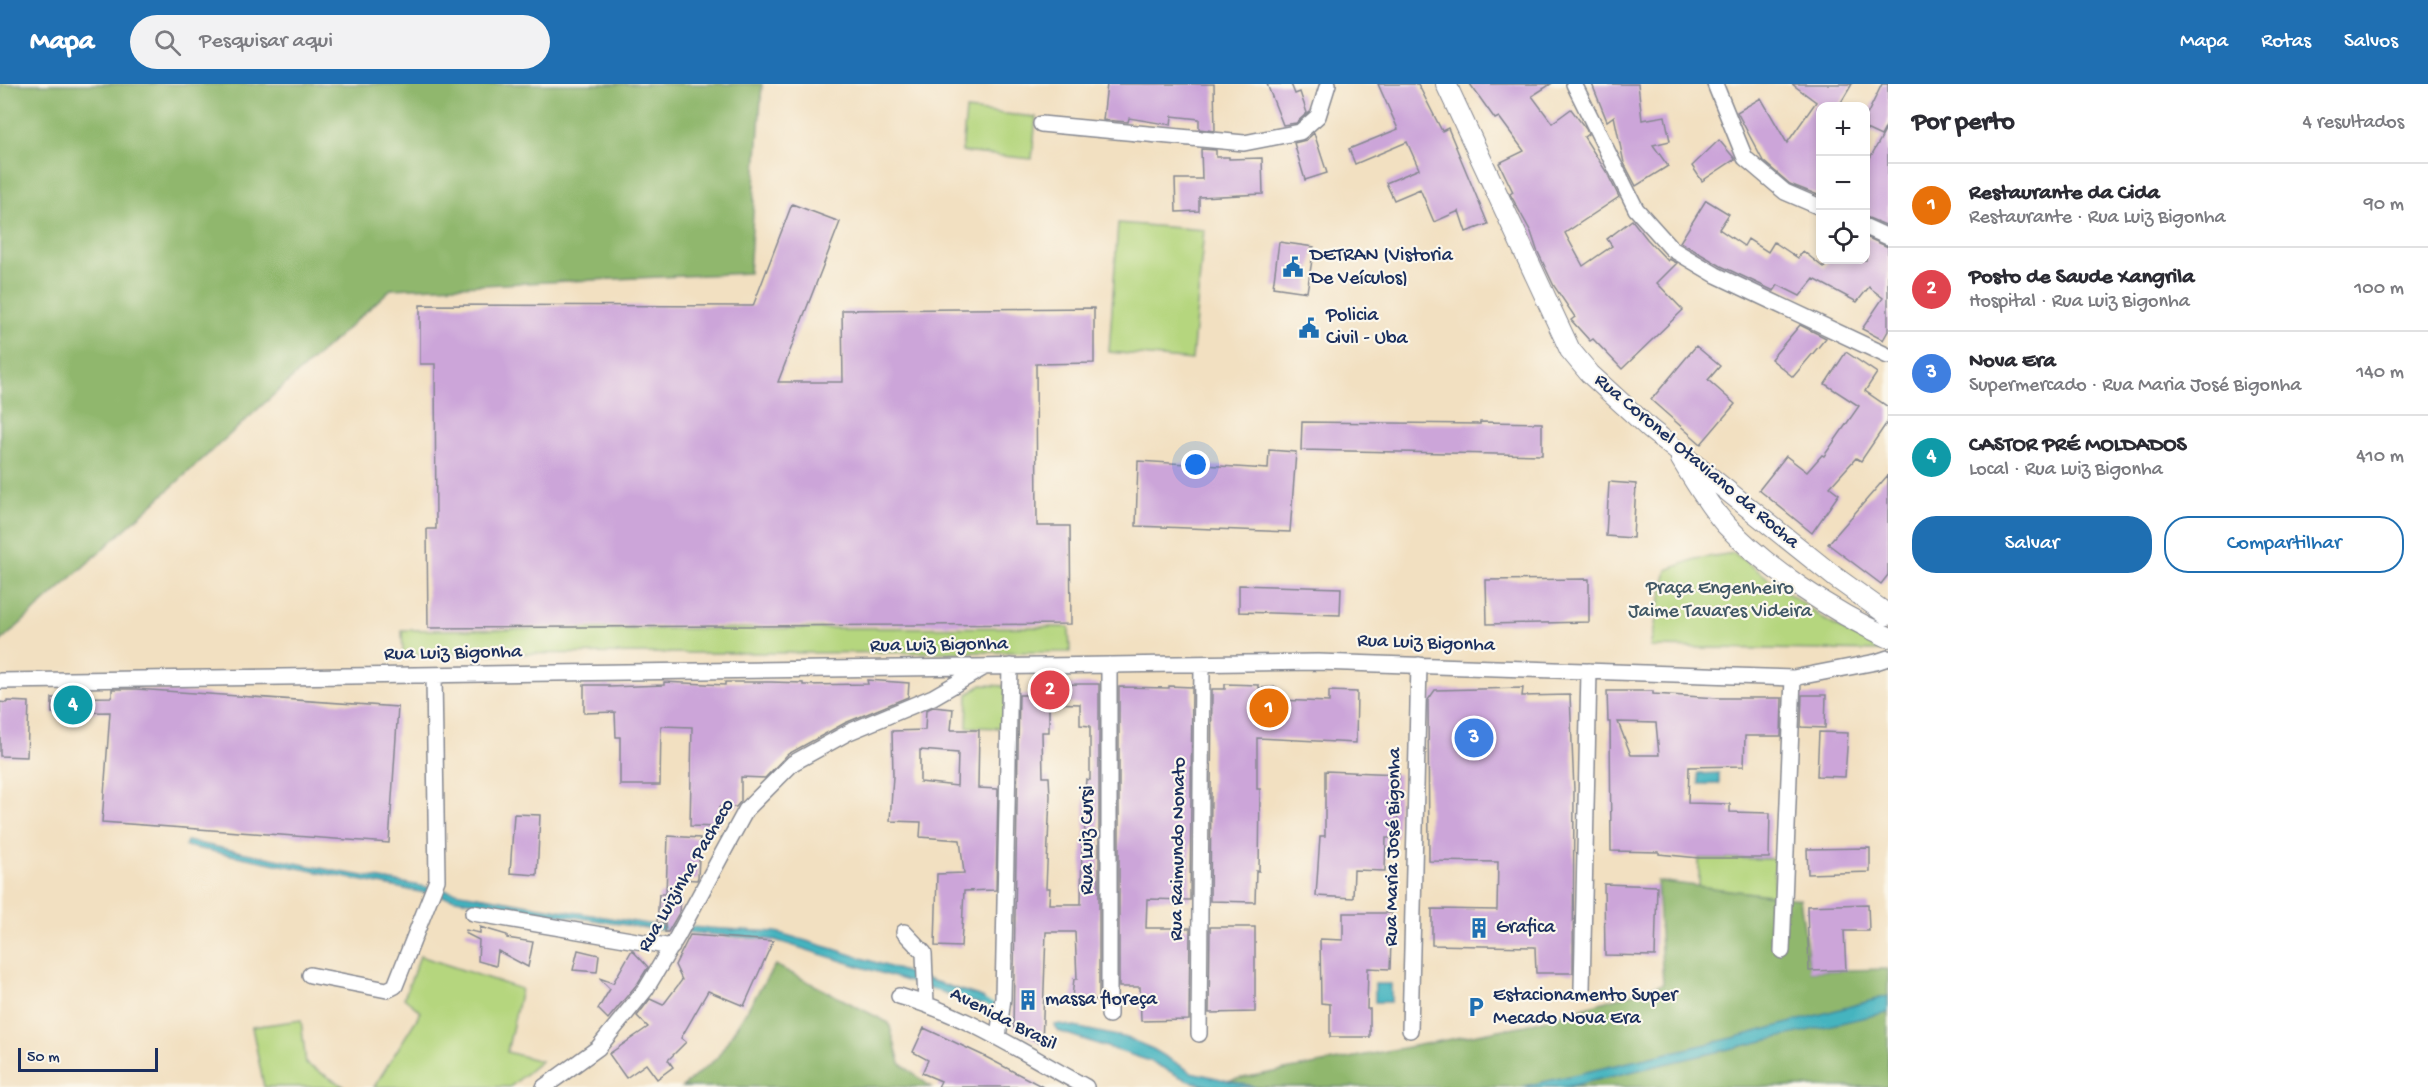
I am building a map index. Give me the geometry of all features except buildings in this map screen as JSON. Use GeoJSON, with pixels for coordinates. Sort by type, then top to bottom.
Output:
{"type":"FeatureCollection","features":[{"type":"Feature","properties":{"kind":"street"},"geometry":{"type":"LineString","coordinates":[[1041,124],[1244,143],[1300,132],[1318,116],[1328,84]]}},
{"type":"Feature","properties":{"kind":"street","name":"Rua Coronel Otaviano da Rocha"},"geometry":{"type":"LineString","coordinates":[[1446,84],[1570,350],[1590,374],[1675,449],[1835,577],[1888,615]]}},
{"type":"Feature","properties":{"kind":"street"},"geometry":{"type":"LineString","coordinates":[[1574,84],[1636,209],[1672,249],[1716,275],[1888,356]]}},
{"type":"Feature","properties":{"kind":"street"},"geometry":{"type":"LineString","coordinates":[[1715,84],[1745,158],[1785,192],[1816,205]]}},
{"type":"Feature","properties":{"kind":"street"},"geometry":{"type":"LineString","coordinates":[[1870,229],[1888,237]]}},
{"type":"Feature","properties":{"kind":"street"},"geometry":{"type":"LineString","coordinates":[[1675,449],[1695,485],[1724,523],[1751,550],[1830,607],[1888,637]]}},
{"type":"Feature","properties":{"kind":"street","name":"Rua Luiz Bigonha"},"geometry":{"type":"LineString","coordinates":[[0,681],[1318,662],[1793,678],[1884,661]]}},
{"type":"Feature","properties":{"kind":"street","name":"Rua Raimundo Nonato"},"geometry":{"type":"LineString","coordinates":[[1199,1034],[1202,664]]}},
{"type":"Feature","properties":{"kind":"street","name":"Rua Luiz Cursi"},"geometry":{"type":"LineString","coordinates":[[1109,665],[1109,1016]]}},
{"type":"Feature","properties":{"kind":"street","name":"Rua Maria José Bigonha"},"geometry":{"type":"LineString","coordinates":[[1410,1030],[1419,665]]}},
{"type":"Feature","properties":{"kind":"street"},"geometry":{"type":"LineString","coordinates":[[998,1038],[1003,998],[1010,666]]}},
{"type":"Feature","properties":{"kind":"street","name":"Rua Luizinha Pacheco"},"geometry":{"type":"LineString","coordinates":[[544,1087],[598,1048],[646,989],[672,947],[746,810],[793,763],[849,732],[933,697],[985,667]]}},
{"type":"Feature","properties":{"kind":"street"},"geometry":{"type":"LineString","coordinates":[[1582,989],[1589,671]]}},
{"type":"Feature","properties":{"kind":"street"},"geometry":{"type":"LineString","coordinates":[[310,975],[387,990],[392,989],[437,880],[434,677],[442,675]]}},
{"type":"Feature","properties":{"kind":"street"},"geometry":{"type":"LineString","coordinates":[[1782,951],[1793,678]]}},
{"type":"Feature","properties":{"kind":"street"},"geometry":{"type":"LineString","coordinates":[[472,913],[672,947]]}},
{"type":"Feature","properties":{"kind":"street"},"geometry":{"type":"LineString","coordinates":[[904,932],[924,953],[926,1000]]}},
{"type":"Feature","properties":{"kind":"street","name":"Avenida Brasil"},"geometry":{"type":"LineString","coordinates":[[899,996],[926,1000],[1086,1087]]}},
{"type":"Feature","properties":{"kind":"green space"},"geometry":{"type":"Polygon","coordinates":[[[0,84],[762,84],[749,273],[391,289],[0,642],[0,84]]]}},
{"type":"Feature","properties":{"kind":"green space"},"geometry":{"type":"Polygon","coordinates":[[[966,110],[1036,117],[1032,159],[962,152],[966,110]]]}},
{"type":"Feature","properties":{"kind":"green space"},"geometry":{"type":"Polygon","coordinates":[[[1118,223],[1204,230],[1192,360],[1109,352],[1118,223]]]}},
{"type":"Feature","properties":{"kind":"green space","name":"Praça Engenheiro Jaime Tavares Videira"},"geometry":{"type":"Polygon","coordinates":[[[1734,553],[1825,620],[1881,651],[1650,647],[1667,570],[1695,559],[1734,553]]]}},
{"type":"Feature","properties":{"kind":"green space"},"geometry":{"type":"Polygon","coordinates":[[[1069,627],[1070,652],[403,654],[402,630],[1069,627]]]}},
{"type":"Feature","properties":{"kind":"green space"},"geometry":{"type":"Polygon","coordinates":[[[982,685],[1006,686],[1004,728],[967,727],[968,694],[982,685]]]}},
{"type":"Feature","properties":{"kind":"green space"},"geometry":{"type":"Polygon","coordinates":[[[1699,858],[1775,859],[1774,900],[1699,899],[1699,858]]]}},
{"type":"Feature","properties":{"kind":"green space"},"geometry":{"type":"Polygon","coordinates":[[[1657,881],[1800,899],[1810,971],[1888,969],[1888,1087],[1194,1087],[1526,1025],[1663,984],[1657,881]]]}},
{"type":"Feature","properties":{"kind":"green space"},"geometry":{"type":"Polygon","coordinates":[[[420,956],[521,989],[507,1052],[541,1061],[510,1087],[374,1087],[421,1012],[404,998],[420,956]]]}},
{"type":"Feature","properties":{"kind":"green space"},"geometry":{"type":"Polygon","coordinates":[[[775,965],[889,1023],[900,1063],[931,1087],[682,1087],[717,1058],[775,965]]]}},
{"type":"Feature","properties":{"kind":"green space"},"geometry":{"type":"Polygon","coordinates":[[[301,1020],[306,1064],[345,1087],[264,1087],[252,1027],[301,1020]]]}},
{"type":"Feature","properties":{"kind":"water"},"geometry":{"type":"Polygon","coordinates":[[[1719,773],[1719,784],[1699,784],[1698,774],[1719,773]]]}},
{"type":"Feature","properties":{"kind":"water"},"geometry":{"type":"Polygon","coordinates":[[[187,841],[335,871],[654,925],[776,932],[982,997],[988,1004],[980,1004],[775,940],[653,929],[461,900],[185,846],[187,841]]]}},
{"type":"Feature","properties":{"kind":"water"},"geometry":{"type":"Polygon","coordinates":[[[1375,984],[1391,984],[1391,1002],[1375,1002],[1375,984]]]}},
{"type":"Feature","properties":{"kind":"water"},"geometry":{"type":"Polygon","coordinates":[[[1888,996],[1888,1012],[1566,1087],[1521,1087],[1733,1038],[1888,996]]]}},
{"type":"Feature","properties":{"kind":"water"},"geometry":{"type":"Polygon","coordinates":[[[1060,1024],[1127,1038],[1153,1049],[1191,1072],[1256,1087],[1214,1087],[1188,1081],[1150,1061],[1058,1031],[1054,1025],[1060,1024]]]}},
{"type":"Feature","properties":{"kind":"waterway"},"geometry":{"type":"LineString","coordinates":[[983,1002],[994,1006]]}},
{"type":"Feature","properties":{"kind":"place","name":"DETRAN (Vistoria De Veículos)"},"geometry":{"type":"Point","coordinates":[1293,267]}},
{"type":"Feature","properties":{"kind":"place","name":"Policia Civil - Uba"},"geometry":{"type":"Point","coordinates":[1309,328]}},
{"type":"Feature","properties":{"kind":"place","name":"Posto de Saude Xangrila"},"geometry":{"type":"Point","coordinates":[1050,690]}},
{"type":"Feature","properties":{"kind":"place","name":"CASTOR PRÉ MOLDADOS"},"geometry":{"type":"Point","coordinates":[73,705]}},
{"type":"Feature","properties":{"kind":"place","name":"Restaurante da Cida"},"geometry":{"type":"Point","coordinates":[1269,708]}},
{"type":"Feature","properties":{"kind":"place","name":"Nova Era"},"geometry":{"type":"Point","coordinates":[1474,738]}},
{"type":"Feature","properties":{"kind":"place","name":"Grafica"},"geometry":{"type":"Point","coordinates":[1479,928]}},
{"type":"Feature","properties":{"kind":"place","name":"massa floreça"},"geometry":{"type":"Point","coordinates":[1028,1000]}},
{"type":"Feature","properties":{"kind":"place","name":"Estacionamento Super Mecado Nova Era"},"geometry":{"type":"Point","coordinates":[1476,1007]}}]}
